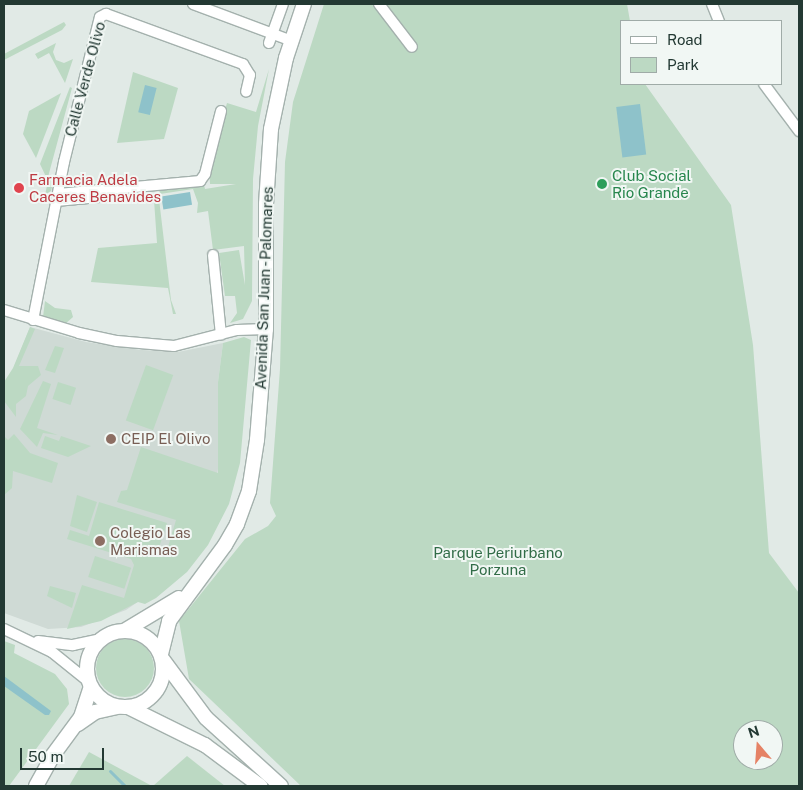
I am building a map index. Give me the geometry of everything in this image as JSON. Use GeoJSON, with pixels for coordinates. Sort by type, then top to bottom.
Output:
{"type":"FeatureCollection","features":[{"type":"Feature","properties":{"kind":"street"},"geometry":{"type":"LineString","coordinates":[[193,4],[271,38],[292,41]]}},
{"type":"Feature","properties":{"kind":"street"},"geometry":{"type":"LineString","coordinates":[[271,38],[283,4]]}},
{"type":"Feature","properties":{"kind":"street","name":"Avenida San Juan - Palomares"},"geometry":{"type":"LineString","coordinates":[[162,657],[169,621],[233,531],[249,491],[257,440],[266,329],[269,148],[274,108],[304,4]]}},
{"type":"Feature","properties":{"kind":"street"},"geometry":{"type":"LineString","coordinates":[[379,4],[412,47]]}},
{"type":"Feature","properties":{"kind":"street"},"geometry":{"type":"LineString","coordinates":[[712,4],[719,20]]}},
{"type":"Feature","properties":{"kind":"street","name":"Calle Verde Olivo"},"geometry":{"type":"LineString","coordinates":[[34,320],[57,198],[98,20],[102,15],[243,64],[250,75],[246,92]]}},
{"type":"Feature","properties":{"kind":"street"},"geometry":{"type":"LineString","coordinates":[[765,85],[799,131]]}},
{"type":"Feature","properties":{"kind":"street"},"geometry":{"type":"LineString","coordinates":[[57,198],[200,181],[205,174],[221,111]]}},
{"type":"Feature","properties":{"kind":"street"},"geometry":{"type":"LineString","coordinates":[[57,198],[151,193]]}},
{"type":"Feature","properties":{"kind":"street"},"geometry":{"type":"LineString","coordinates":[[213,255],[220,334]]}},
{"type":"Feature","properties":{"kind":"street"},"geometry":{"type":"LineString","coordinates":[[4,310],[34,320],[117,341],[174,346],[244,329],[266,329]]}},
{"type":"Feature","properties":{"kind":"street"},"geometry":{"type":"LineString","coordinates":[[24,638],[62,645],[101,639],[124,631],[169,606],[192,589]]}},
{"type":"Feature","properties":{"kind":"street"},"geometry":{"type":"LineString","coordinates":[[4,629],[59,656],[90,685],[102,700],[124,707],[205,745],[260,786]]}},
{"type":"Feature","properties":{"kind":"street"},"geometry":{"type":"LineString","coordinates":[[124,631],[146,637],[211,724],[281,786]]}},
{"type":"Feature","properties":{"kind":"street"},"geometry":{"type":"LineString","coordinates":[[36,786],[81,717],[90,685],[88,658],[101,639]]}},
{"type":"Feature","properties":{"kind":"street"},"geometry":{"type":"LineString","coordinates":[[72,729],[95,712],[147,701],[159,687],[162,657]]}},
{"type":"Feature","properties":{"kind":"shaded area","name":"CEIP El Olivo"},"geometry":{"type":"Polygon","coordinates":[[[30,327],[86,342],[142,350],[178,352],[223,343],[218,382],[218,469],[210,530],[158,588],[126,610],[81,627],[48,629],[4,613],[4,392],[30,327]]]}},
{"type":"Feature","properties":{"kind":"green space","name":"Parque Periurbano Porzuna"},"geometry":{"type":"Polygon","coordinates":[[[324,4],[627,4],[630,20],[620,20],[620,85],[646,85],[731,205],[753,345],[769,553],[799,593],[799,786],[301,786],[189,679],[179,621],[245,539],[268,526],[276,516],[270,503],[280,369],[285,162],[293,102],[324,4]]]}},
{"type":"Feature","properties":{"kind":"green space"},"geometry":{"type":"Polygon","coordinates":[[[64,22],[66,25],[62,30],[4,60],[4,54],[64,22]]]}},
{"type":"Feature","properties":{"kind":"green space"},"geometry":{"type":"Polygon","coordinates":[[[56,43],[53,52],[56,60],[64,63],[73,59],[65,83],[49,53],[38,59],[35,54],[56,43]]]}},
{"type":"Feature","properties":{"kind":"green space"},"geometry":{"type":"Polygon","coordinates":[[[269,69],[258,126],[253,179],[252,301],[243,319],[230,323],[237,313],[235,296],[225,296],[219,253],[239,250],[245,285],[244,246],[213,250],[208,211],[197,213],[198,203],[193,189],[160,194],[159,189],[204,185],[205,189],[236,184],[210,184],[209,165],[227,103],[256,112],[269,69]]]}},
{"type":"Feature","properties":{"kind":"green space"},"geometry":{"type":"Polygon","coordinates":[[[133,72],[178,88],[164,139],[117,143],[133,72]]]}},
{"type":"Feature","properties":{"kind":"green space"},"geometry":{"type":"Polygon","coordinates":[[[70,87],[72,88],[48,177],[54,179],[51,191],[45,195],[48,181],[40,164],[70,87]]]}},
{"type":"Feature","properties":{"kind":"green space"},"geometry":{"type":"Polygon","coordinates":[[[61,93],[36,158],[23,134],[29,111],[61,93]]]}},
{"type":"Feature","properties":{"kind":"green space"},"geometry":{"type":"Polygon","coordinates":[[[159,199],[171,300],[176,314],[173,314],[168,288],[91,282],[98,248],[157,243],[154,200],[159,199]]]}},
{"type":"Feature","properties":{"kind":"green space"},"geometry":{"type":"Polygon","coordinates":[[[45,301],[55,308],[71,310],[73,317],[64,325],[43,317],[45,301]]]}},
{"type":"Feature","properties":{"kind":"green space"},"geometry":{"type":"Polygon","coordinates":[[[30,327],[35,329],[19,366],[38,366],[41,375],[28,386],[26,396],[16,404],[16,417],[4,401],[4,382],[13,368],[30,327]]]}},
{"type":"Feature","properties":{"kind":"green space"},"geometry":{"type":"Polygon","coordinates":[[[244,337],[251,340],[240,463],[229,504],[208,545],[187,572],[156,598],[145,604],[138,602],[101,621],[67,629],[82,585],[124,598],[134,565],[131,559],[67,539],[70,530],[89,536],[99,502],[167,523],[156,557],[165,557],[176,520],[117,502],[121,491],[127,490],[141,447],[218,473],[218,382],[223,343],[244,337]]]}},
{"type":"Feature","properties":{"kind":"green space"},"geometry":{"type":"Polygon","coordinates":[[[55,346],[64,348],[55,373],[45,370],[55,346]]]}},
{"type":"Feature","properties":{"kind":"green space"},"geometry":{"type":"Polygon","coordinates":[[[146,365],[173,375],[153,430],[126,420],[146,365]]]}},
{"type":"Feature","properties":{"kind":"green space"},"geometry":{"type":"Polygon","coordinates":[[[43,381],[51,384],[37,428],[58,435],[43,433],[37,447],[20,429],[43,381]]]}},
{"type":"Feature","properties":{"kind":"green space"},"geometry":{"type":"Polygon","coordinates":[[[58,382],[76,388],[71,405],[52,399],[58,382]]]}},
{"type":"Feature","properties":{"kind":"green space"},"geometry":{"type":"Polygon","coordinates":[[[14,434],[30,453],[58,463],[52,483],[13,471],[12,488],[4,495],[4,436],[8,440],[14,434]]]}},
{"type":"Feature","properties":{"kind":"green space"},"geometry":{"type":"Polygon","coordinates":[[[45,436],[59,441],[61,436],[91,446],[68,457],[41,448],[45,436]]]}},
{"type":"Feature","properties":{"kind":"green space"},"geometry":{"type":"Polygon","coordinates":[[[77,495],[97,502],[87,532],[70,526],[77,495]]]}},
{"type":"Feature","properties":{"kind":"green space"},"geometry":{"type":"Polygon","coordinates":[[[95,556],[131,568],[124,589],[88,577],[95,556]]]}},
{"type":"Feature","properties":{"kind":"green space"},"geometry":{"type":"Polygon","coordinates":[[[50,586],[76,593],[72,608],[47,596],[50,586]]]}},
{"type":"Feature","properties":{"kind":"green space"},"geometry":{"type":"Polygon","coordinates":[[[119,639],[131,639],[146,647],[154,662],[154,674],[146,689],[131,697],[119,697],[104,689],[96,674],[96,662],[104,647],[119,639]]]}},
{"type":"Feature","properties":{"kind":"green space"},"geometry":{"type":"Polygon","coordinates":[[[4,641],[15,645],[14,653],[55,674],[67,689],[69,704],[9,786],[4,786],[4,641]]]}},
{"type":"Feature","properties":{"kind":"green space"},"geometry":{"type":"Polygon","coordinates":[[[89,752],[152,786],[69,786],[89,752]]]}},
{"type":"Feature","properties":{"kind":"green space"},"geometry":{"type":"Polygon","coordinates":[[[187,756],[225,786],[153,786],[187,756]]]}},
{"type":"Feature","properties":{"kind":"water"},"geometry":{"type":"Polygon","coordinates":[[[145,85],[157,88],[150,115],[138,112],[145,85]]]}},
{"type":"Feature","properties":{"kind":"water"},"geometry":{"type":"Polygon","coordinates":[[[640,104],[646,155],[622,158],[616,107],[640,104]]]}},
{"type":"Feature","properties":{"kind":"water"},"geometry":{"type":"Polygon","coordinates":[[[190,192],[192,205],[163,209],[161,197],[190,192]]]}},
{"type":"Feature","properties":{"kind":"water"},"geometry":{"type":"Polygon","coordinates":[[[4,676],[51,711],[49,715],[45,715],[4,686],[4,676]]]}},
{"type":"Feature","properties":{"kind":"waterway"},"geometry":{"type":"LineString","coordinates":[[110,771],[125,786]]}},
{"type":"Feature","properties":{"kind":"place","name":"Club Social Rio Grande"},"geometry":{"type":"Point","coordinates":[602,184]}},
{"type":"Feature","properties":{"kind":"place","name":"Farmacia Adela Caceres Benavides"},"geometry":{"type":"Point","coordinates":[19,188]}},
{"type":"Feature","properties":{"kind":"place","name":"CEIP El Olivo"},"geometry":{"type":"Point","coordinates":[111,439]}},
{"type":"Feature","properties":{"kind":"place","name":"Colegio Las Marismas"},"geometry":{"type":"Point","coordinates":[100,541]}}]}
